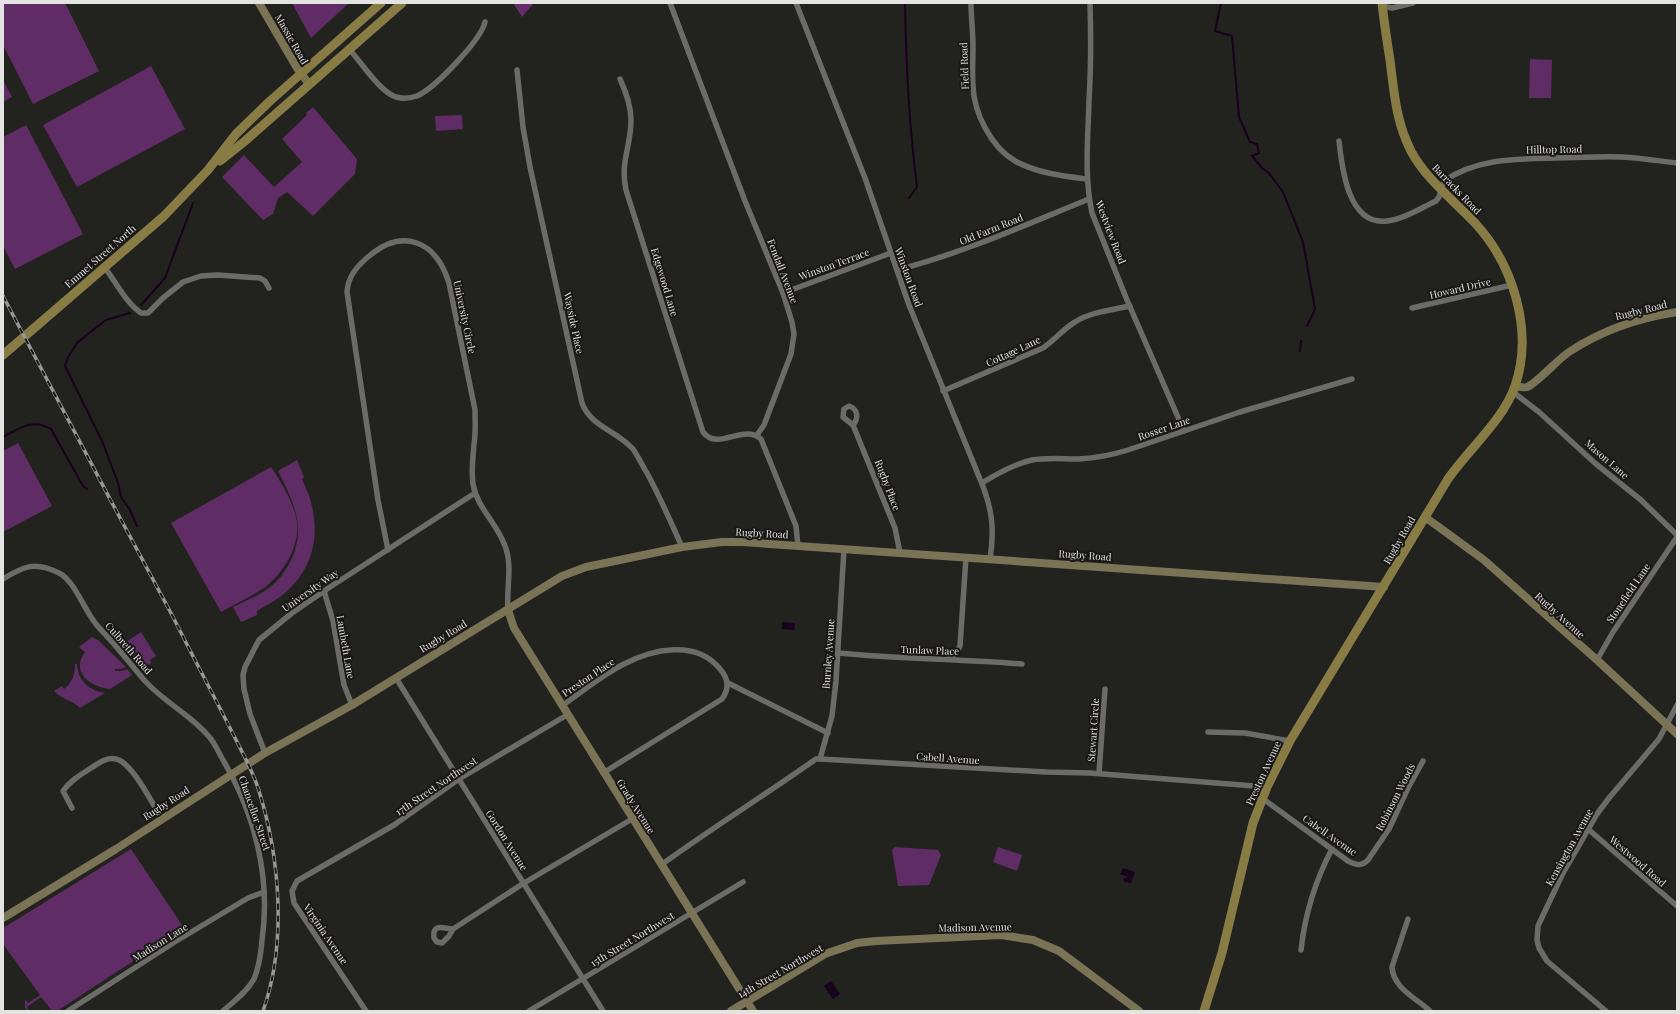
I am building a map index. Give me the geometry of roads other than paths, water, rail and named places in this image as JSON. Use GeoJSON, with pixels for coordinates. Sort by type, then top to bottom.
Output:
{"type":"FeatureCollection","features":[{"type":"Feature","properties":{"kind":"main road","name":"Emmet Street North"},"geometry":{"type":"LineString","coordinates":[[3,355],[164,216],[208,170],[236,134],[300,74],[381,3]]}},
{"type":"Feature","properties":{"kind":"main road","name":"Emmet Street North"},"geometry":{"type":"LineString","coordinates":[[208,170],[245,141],[402,3]]}},
{"type":"Feature","properties":{"kind":"main road","name":"Barracks Road"},"geometry":{"type":"LineString","coordinates":[[1382,5],[1394,100],[1402,132],[1419,165],[1427,176],[1442,189],[1489,241],[1502,260],[1512,285],[1521,326],[1522,338],[1522,354],[1514,389]]}},
{"type":"Feature","properties":{"kind":"main road","name":"Rugby Road"},"geometry":{"type":"LineString","coordinates":[[1384,587],[1448,479],[1459,463],[1496,420],[1514,389]]}},
{"type":"Feature","properties":{"kind":"main road","name":"Preston Avenue"},"geometry":{"type":"LineString","coordinates":[[1204,1011],[1222,953],[1253,823],[1262,798],[1290,741],[1384,587]]}},
{"type":"Feature","properties":{"kind":"street","name":"Massie Road"},"geometry":{"type":"LineString","coordinates":[[259,3],[300,74],[309,84]]}},
{"type":"Feature","properties":{"kind":"street","name":"Fendall Avenue"},"geometry":{"type":"LineString","coordinates":[[670,3],[745,201],[783,293],[792,322],[793,344],[791,354],[766,418],[757,435]]}},
{"type":"Feature","properties":{"kind":"street","name":"Winston Road"},"geometry":{"type":"LineString","coordinates":[[796,3],[865,178],[909,305],[991,508],[993,524],[990,559]]}},
{"type":"Feature","properties":{"kind":"street","name":"Field Road"},"geometry":{"type":"LineString","coordinates":[[971,3],[973,87],[980,116],[993,140],[1014,161],[1033,168],[1064,176],[1086,179]]}},
{"type":"Feature","properties":{"kind":"street","name":"Westview Road"},"geometry":{"type":"LineString","coordinates":[[1090,3],[1090,98],[1086,179],[1092,213],[1184,431]]}},
{"type":"Feature","properties":{"kind":"street"},"geometry":{"type":"LineString","coordinates":[[1382,5],[1392,8],[1412,3]]}},
{"type":"Feature","properties":{"kind":"street"},"geometry":{"type":"LineString","coordinates":[[349,49],[384,90],[396,97],[411,98],[423,92],[458,60],[480,34],[485,22]]}},
{"type":"Feature","properties":{"kind":"street","name":"Wayside Place"},"geometry":{"type":"LineString","coordinates":[[517,70],[523,127],[530,166],[582,403],[594,422],[616,435],[633,450],[652,482],[682,547]]}},
{"type":"Feature","properties":{"kind":"street","name":"Edgewood Lane"},"geometry":{"type":"LineString","coordinates":[[620,79],[629,100],[631,115],[630,132],[623,167],[626,190],[703,432],[710,439],[715,440],[749,432],[757,435]]}},
{"type":"Feature","properties":{"kind":"street","name":"Hilltop Road"},"geometry":{"type":"LineString","coordinates":[[1339,141],[1341,164],[1348,190],[1357,208],[1369,218],[1381,221],[1395,220],[1436,201],[1439,197],[1444,181],[1464,169],[1506,160],[1624,157],[1677,163]]}},
{"type":"Feature","properties":{"kind":"street","name":"Old Farm Road"},"geometry":{"type":"LineString","coordinates":[[897,270],[967,249],[1089,199]]}},
{"type":"Feature","properties":{"kind":"street","name":"University Circle"},"geometry":{"type":"LineString","coordinates":[[388,550],[377,494],[347,292],[350,277],[354,271],[374,252],[389,242],[405,240],[421,245],[438,260],[447,277],[475,410],[476,427],[472,473],[476,494],[483,510],[506,546],[509,566],[508,610]]}},
{"type":"Feature","properties":{"kind":"street","name":"Winston Terrace"},"geometry":{"type":"LineString","coordinates":[[783,293],[891,253]]}},
{"type":"Feature","properties":{"kind":"street"},"geometry":{"type":"LineString","coordinates":[[105,268],[128,301],[141,313],[148,313],[163,298],[183,282],[201,276],[217,275],[260,278],[265,281],[270,288]]}},
{"type":"Feature","properties":{"kind":"street","name":"Howard Drive"},"geometry":{"type":"LineString","coordinates":[[1412,308],[1512,285]]}},
{"type":"Feature","properties":{"kind":"street","name":"Cottage Lane"},"geometry":{"type":"LineString","coordinates":[[943,391],[1043,348],[1052,343],[1065,329],[1085,317],[1130,306]]}},
{"type":"Feature","properties":{"kind":"street","name":"Rugby Road"},"geometry":{"type":"LineString","coordinates":[[1514,389],[1527,388],[1535,383],[1568,352],[1609,330],[1625,324],[1677,312]]}},
{"type":"Feature","properties":{"kind":"street","name":"Rosser Lane"},"geometry":{"type":"LineString","coordinates":[[982,483],[1006,469],[1032,460],[1053,458],[1078,459],[1110,455],[1240,412],[1352,379]]}},
{"type":"Feature","properties":{"kind":"street","name":"Mason Lane"},"geometry":{"type":"LineString","coordinates":[[1514,389],[1522,399],[1575,443],[1596,464],[1641,500],[1677,536]]}},
{"type":"Feature","properties":{"kind":"street","name":"Rugby Place"},"geometry":{"type":"LineString","coordinates":[[854,425],[895,528],[900,553]]}},
{"type":"Feature","properties":{"kind":"street"},"geometry":{"type":"LineString","coordinates":[[757,435],[764,442],[796,526],[798,546]]}},
{"type":"Feature","properties":{"kind":"street","name":"University Way"},"geometry":{"type":"LineString","coordinates":[[265,752],[246,703],[244,689],[244,675],[246,667],[257,644],[268,632],[324,591],[476,494]]}},
{"type":"Feature","properties":{"kind":"street","name":"Rugby Avenue"},"geometry":{"type":"LineString","coordinates":[[1425,517],[1484,560],[1597,660],[1677,734]]}},
{"type":"Feature","properties":{"kind":"street","name":"Stonefield Lane"},"geometry":{"type":"LineString","coordinates":[[1597,660],[1613,632],[1677,536]]}},
{"type":"Feature","properties":{"kind":"street","name":"Rugby Road"},"geometry":{"type":"LineString","coordinates":[[3,918],[116,849],[265,752],[352,705],[562,576],[575,571],[682,547],[722,542],[966,557],[1384,587]]}},
{"type":"Feature","properties":{"kind":"street","name":"Burnley Avenue"},"geometry":{"type":"LineString","coordinates":[[820,759],[828,732],[835,693],[844,549]]}},
{"type":"Feature","properties":{"kind":"street"},"geometry":{"type":"LineString","coordinates":[[947,659],[956,654],[960,646],[965,597],[966,557]]}},
{"type":"Feature","properties":{"kind":"street","name":"Culbreth Road"},"geometry":{"type":"LineString","coordinates":[[3,579],[24,568],[40,565],[60,573],[65,577],[96,624],[122,651],[146,682],[190,717],[202,729],[211,740],[231,774]]}},
{"type":"Feature","properties":{"kind":"street","name":"Lambeth Lane"},"geometry":{"type":"LineString","coordinates":[[324,591],[333,620],[344,685],[352,705]]}},
{"type":"Feature","properties":{"kind":"street","name":"Grady Avenue"},"geometry":{"type":"LineString","coordinates":[[508,610],[514,628],[603,773],[753,1011]]}},
{"type":"Feature","properties":{"kind":"street","name":"Preston Place"},"geometry":{"type":"LineString","coordinates":[[562,706],[623,664],[649,654],[667,651],[683,649],[704,655],[716,663],[722,670],[728,683]]}},
{"type":"Feature","properties":{"kind":"street","name":"Tunlaw Place"},"geometry":{"type":"LineString","coordinates":[[838,653],[1022,664]]}},
{"type":"Feature","properties":{"kind":"street","name":"Gordon Avenue"},"geometry":{"type":"LineString","coordinates":[[396,678],[603,1011]]}},
{"type":"Feature","properties":{"kind":"street"},"geometry":{"type":"LineString","coordinates":[[603,773],[720,701],[726,694],[728,683],[828,732]]}},
{"type":"Feature","properties":{"kind":"street","name":"Stewart Circle"},"geometry":{"type":"LineString","coordinates":[[1099,773],[1105,688]]}},
{"type":"Feature","properties":{"kind":"street","name":"Kensington Avenue"},"geometry":{"type":"LineString","coordinates":[[1606,1011],[1547,961],[1542,955],[1537,940],[1537,932],[1545,909],[1588,829],[1609,798],[1659,739],[1677,705]]}},
{"type":"Feature","properties":{"kind":"street","name":"17th Street Northwest"},"geometry":{"type":"LineString","coordinates":[[314,871],[394,825],[459,779],[568,715]]}},
{"type":"Feature","properties":{"kind":"street"},"geometry":{"type":"LineString","coordinates":[[1208,732],[1245,733],[1290,741]]}},
{"type":"Feature","properties":{"kind":"street"},"geometry":{"type":"LineString","coordinates":[[72,808],[63,791],[69,782],[105,759],[116,759],[126,764],[143,786],[162,819]]}},
{"type":"Feature","properties":{"kind":"street"},"geometry":{"type":"LineString","coordinates":[[661,865],[816,759],[820,759]]}},
{"type":"Feature","properties":{"kind":"street","name":"Cabell Avenue"},"geometry":{"type":"LineString","coordinates":[[820,759],[1046,772],[1099,773],[1267,787]]}},
{"type":"Feature","properties":{"kind":"street","name":"Robinson Woods"},"geometry":{"type":"LineString","coordinates":[[1382,840],[1394,821],[1415,774],[1423,762]]}},
{"type":"Feature","properties":{"kind":"street","name":"Chancellor Street"},"geometry":{"type":"LineString","coordinates":[[222,1011],[249,987],[256,972],[264,930],[263,869],[258,844],[240,792],[231,774]]}},
{"type":"Feature","properties":{"kind":"street","name":"Cabell Avenue"},"geometry":{"type":"LineString","coordinates":[[1262,798],[1348,861],[1358,866],[1364,864],[1368,860],[1382,840]]}},
{"type":"Feature","properties":{"kind":"street"},"geometry":{"type":"LineString","coordinates":[[453,929],[524,883],[632,819]]}},
{"type":"Feature","properties":{"kind":"street","name":"Westwood Road"},"geometry":{"type":"LineString","coordinates":[[1588,829],[1677,906]]}},
{"type":"Feature","properties":{"kind":"street"},"geometry":{"type":"LineString","coordinates":[[1301,950],[1311,900],[1318,879],[1332,849]]}},
{"type":"Feature","properties":{"kind":"street","name":"Virginia Avenue"},"geometry":{"type":"LineString","coordinates":[[314,871],[301,878],[294,886],[292,897],[294,903],[366,1011]]}},
{"type":"Feature","properties":{"kind":"street","name":"15th Street Northwest"},"geometry":{"type":"LineString","coordinates":[[529,1011],[743,882]]}},
{"type":"Feature","properties":{"kind":"street","name":"Madison Lane"},"geometry":{"type":"LineString","coordinates":[[68,1011],[173,943],[248,898],[264,892]]}},
{"type":"Feature","properties":{"kind":"street"},"geometry":{"type":"LineString","coordinates":[[1408,919],[1392,967],[1392,974],[1398,985],[1430,1011]]}},
{"type":"Feature","properties":{"kind":"street","name":"Madison Avenue"},"geometry":{"type":"LineString","coordinates":[[839,950],[857,943],[876,941],[1001,935],[1021,937],[1040,942],[1059,951],[1139,1011]]}},
{"type":"Feature","properties":{"kind":"street","name":"14th Street Northwest"},"geometry":{"type":"LineString","coordinates":[[731,1011],[826,954],[839,950]]}},
{"type":"Feature","properties":{"kind":"waterway"},"geometry":{"type":"LineString","coordinates":[[905,3],[908,95],[917,187],[909,198]]}},
{"type":"Feature","properties":{"kind":"waterway"},"geometry":{"type":"LineString","coordinates":[[1221,3],[1215,31],[1232,36],[1239,117],[1250,142],[1257,144],[1259,153],[1252,156],[1262,168],[1269,173],[1283,192],[1303,242],[1315,309],[1307,326]]}},
{"type":"Feature","properties":{"kind":"waterway"},"geometry":{"type":"LineString","coordinates":[[141,305],[165,278],[193,203]]}},
{"type":"Feature","properties":{"kind":"waterway"},"geometry":{"type":"LineString","coordinates":[[130,313],[106,320],[89,333],[77,343],[68,357],[65,366],[102,441],[118,483],[121,497],[130,510],[137,526]]}},
{"type":"Feature","properties":{"kind":"waterway"},"geometry":{"type":"LineString","coordinates":[[1300,351],[1301,341]]}},
{"type":"Feature","properties":{"kind":"waterway"},"geometry":{"type":"LineString","coordinates":[[3,437],[32,424],[38,424],[51,429],[83,486],[87,489]]}},
{"type":"Feature","properties":{"kind":"railway"},"geometry":{"type":"LineString","coordinates":[[3,296],[172,615],[244,755],[257,784],[272,844],[278,901],[278,930],[275,958],[271,985],[263,1011]]}}]}
